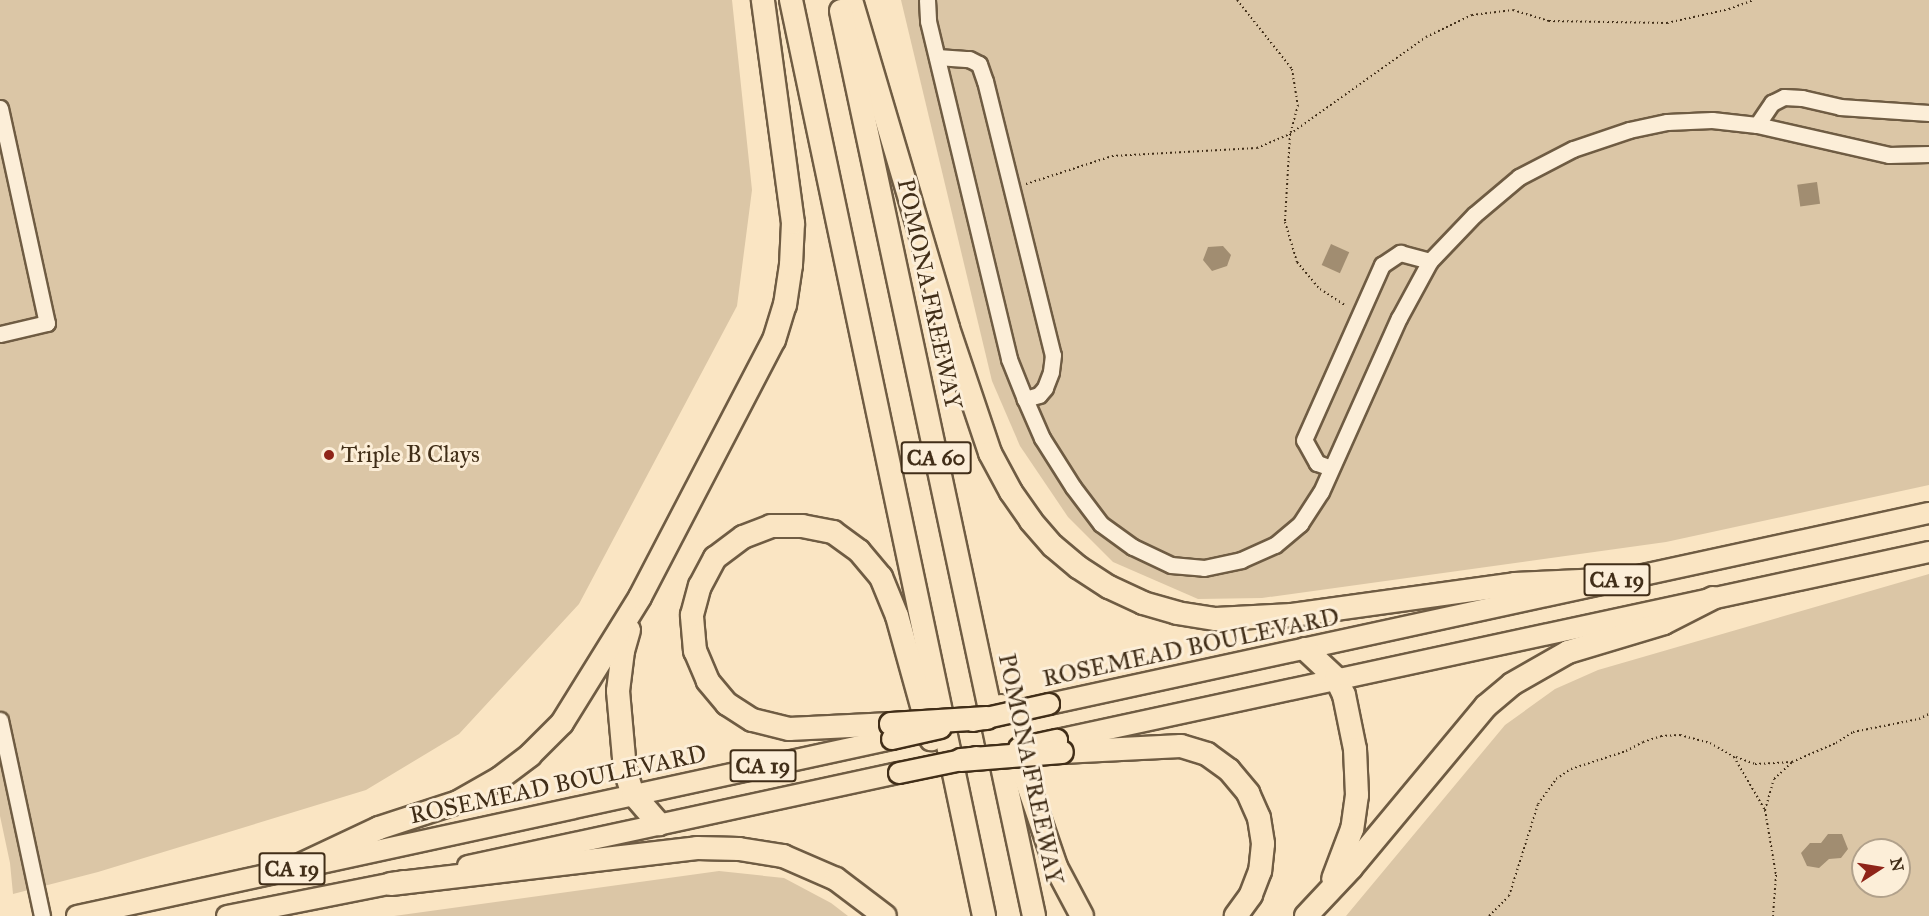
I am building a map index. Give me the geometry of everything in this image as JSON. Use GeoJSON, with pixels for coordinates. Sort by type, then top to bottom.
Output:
{"type":"FeatureCollection","features":[{"type":"Feature","properties":{"kind":"highway"},"geometry":{"type":"LineString","coordinates":[[294,868],[379,828],[458,802],[500,778],[530,755],[562,723],[640,597],[774,340],[784,305],[791,265],[793,223],[763,0]]}},
{"type":"Feature","properties":{"kind":"highway","name":"CA 60"},"geometry":{"type":"LineString","coordinates":[[791,0],[983,916]]}},
{"type":"Feature","properties":{"kind":"highway","name":"POMONA FREEWAY"},"geometry":{"type":"LineString","coordinates":[[838,0],[1034,916]]}},
{"type":"Feature","properties":{"kind":"highway"},"geometry":{"type":"LineString","coordinates":[[851,0],[948,328],[990,453],[1011,492],[1031,521],[1053,546],[1078,567],[1109,587],[1143,603],[1178,614],[1216,619],[1292,615],[1515,584],[1624,579]]}},
{"type":"Feature","properties":{"kind":"highway"},"geometry":{"type":"LineString","coordinates":[[983,916],[897,616],[881,578],[859,551],[833,532],[802,526],[771,526],[743,537],[715,558],[700,586],[692,615],[695,651],[708,681],[727,704],[752,720],[789,729],[892,731],[987,718]]}},
{"type":"Feature","properties":{"kind":"highway"},"geometry":{"type":"LineString","coordinates":[[640,597],[623,651],[618,691],[625,770],[633,794],[659,824]]}},
{"type":"Feature","properties":{"kind":"highway"},"geometry":{"type":"LineString","coordinates":[[1306,916],[1351,868],[1486,706],[1512,684],[1568,652],[1664,623],[1713,598]]}},
{"type":"Feature","properties":{"kind":"highway"},"geometry":{"type":"LineString","coordinates":[[971,622],[1056,867],[1082,916]]}},
{"type":"Feature","properties":{"kind":"highway"},"geometry":{"type":"LineString","coordinates":[[1305,649],[1336,678],[1344,695],[1355,749],[1357,795],[1352,829],[1329,889]]}},
{"type":"Feature","properties":{"kind":"highway"},"geometry":{"type":"LineString","coordinates":[[961,760],[1059,746],[1181,746],[1207,754],[1229,770],[1248,793],[1259,818],[1263,844],[1260,871],[1251,895],[1236,916]]}},
{"type":"Feature","properties":{"kind":"highway"},"geometry":{"type":"LineString","coordinates":[[391,884],[698,848],[739,849],[783,856],[836,879],[885,916]]}},
{"type":"Feature","properties":{"kind":"main road","name":"ROSEMEAD BOULEVARD"},"geometry":{"type":"LineString","coordinates":[[987,718],[1929,513]]}},
{"type":"Feature","properties":{"kind":"main road","name":"CA 19"},"geometry":{"type":"LineString","coordinates":[[1059,746],[1336,678],[1929,552]]}},
{"type":"Feature","properties":{"kind":"main road","name":"ROSEMEAD BOULEVARD"},"geometry":{"type":"LineString","coordinates":[[77,916],[146,903],[294,868],[633,794],[892,731]]}},
{"type":"Feature","properties":{"kind":"main road","name":"CA 19"},"geometry":{"type":"LineString","coordinates":[[227,916],[391,884],[961,760]]}},
{"type":"Feature","properties":{"kind":"lane"},"geometry":{"type":"LineString","coordinates":[[927,0],[928,21],[1009,359],[1025,399],[1042,438],[1073,487],[1101,524],[1133,547],[1171,565],[1204,568],[1240,560],[1275,545],[1300,524],[1321,492],[1399,318],[1430,261],[1474,215],[1520,177],[1573,148],[1629,130],[1668,122],[1712,120],[1757,125],[1889,155],[1929,154]]}},
{"type":"Feature","properties":{"kind":"lane"},"geometry":{"type":"LineString","coordinates":[[937,57],[969,59],[979,64],[1012,189],[1053,355],[1051,372],[1045,388],[1039,395],[1025,399]]}},
{"type":"Feature","properties":{"kind":"lane"},"geometry":{"type":"LineString","coordinates":[[1757,125],[1772,103],[1784,98],[1802,98],[1840,107],[1929,113]]}},
{"type":"Feature","properties":{"kind":"lane"},"geometry":{"type":"LineString","coordinates":[[0,108],[47,323],[0,334]]}},
{"type":"Feature","properties":{"kind":"lane"},"geometry":{"type":"LineString","coordinates":[[1331,468],[1317,463],[1304,440],[1382,265],[1400,253],[1430,261]]}},
{"type":"Feature","properties":{"kind":"lane"},"geometry":{"type":"LineString","coordinates":[[0,720],[42,916]]}},
{"type":"Feature","properties":{"kind":"path"},"geometry":{"type":"LineString","coordinates":[[1237,0],[1292,69],[1298,105],[1290,134],[1285,222],[1297,262],[1320,288],[1360,315]]}},
{"type":"Feature","properties":{"kind":"path"},"geometry":{"type":"LineString","coordinates":[[1012,189],[1112,156],[1257,148],[1290,134],[1426,36],[1472,15],[1513,10],[1549,21],[1667,23],[1729,9],[1754,0]]}},
{"type":"Feature","properties":{"kind":"path"},"geometry":{"type":"LineString","coordinates":[[1765,810],[1774,779],[1792,762],[1836,743],[1852,732],[1919,719],[1929,714]]}},
{"type":"Feature","properties":{"kind":"path"},"geometry":{"type":"LineString","coordinates":[[1489,916],[1509,896],[1538,804],[1556,779],[1571,769],[1626,751],[1661,736],[1680,735],[1710,743],[1734,757],[1755,764],[1792,762]]}},
{"type":"Feature","properties":{"kind":"path"},"geometry":{"type":"LineString","coordinates":[[1734,757],[1765,810],[1776,875],[1773,916]]}},
{"type":"Feature","properties":{"kind":"shaded area","name":"Triple B Clays"},"geometry":{"type":"Polygon","coordinates":[[[0,0],[732,0],[752,190],[737,306],[579,604],[459,734],[366,790],[98,872],[13,894],[10,863],[0,816],[0,0]]]}},
{"type":"Feature","properties":{"kind":"shaded area"},"geometry":{"type":"Polygon","coordinates":[[[901,0],[1929,0],[1929,485],[1666,542],[1262,598],[1198,599],[1113,562],[1068,517],[1020,446],[992,381],[901,0]]]}},
{"type":"Feature","properties":{"kind":"shaded area"},"geometry":{"type":"Polygon","coordinates":[[[1929,574],[1929,916],[1346,916],[1505,725],[1555,689],[1598,670],[1929,574]]]}},
{"type":"Feature","properties":{"kind":"shaded area"},"geometry":{"type":"Polygon","coordinates":[[[719,871],[784,878],[831,903],[848,916],[394,916],[719,871]]]}},
{"type":"Feature","properties":{"kind":"building"},"geometry":{"type":"Polygon","coordinates":[[[1817,182],[1820,204],[1800,207],[1797,185],[1817,182]]]}},
{"type":"Feature","properties":{"kind":"building"},"geometry":{"type":"Polygon","coordinates":[[[1331,244],[1349,252],[1340,273],[1322,265],[1331,244]]]}},
{"type":"Feature","properties":{"kind":"building"},"geometry":{"type":"Polygon","coordinates":[[[1223,246],[1231,255],[1227,266],[1212,271],[1203,260],[1208,247],[1223,246]]]}},
{"type":"Feature","properties":{"kind":"building"},"geometry":{"type":"Polygon","coordinates":[[[1828,834],[1842,834],[1848,849],[1841,858],[1829,859],[1819,868],[1807,866],[1801,853],[1810,843],[1821,843],[1828,834]]]}},
{"type":"Feature","properties":{"kind":"place","name":"Triple B Clays"},"geometry":{"type":"Point","coordinates":[329,455]}}]}
